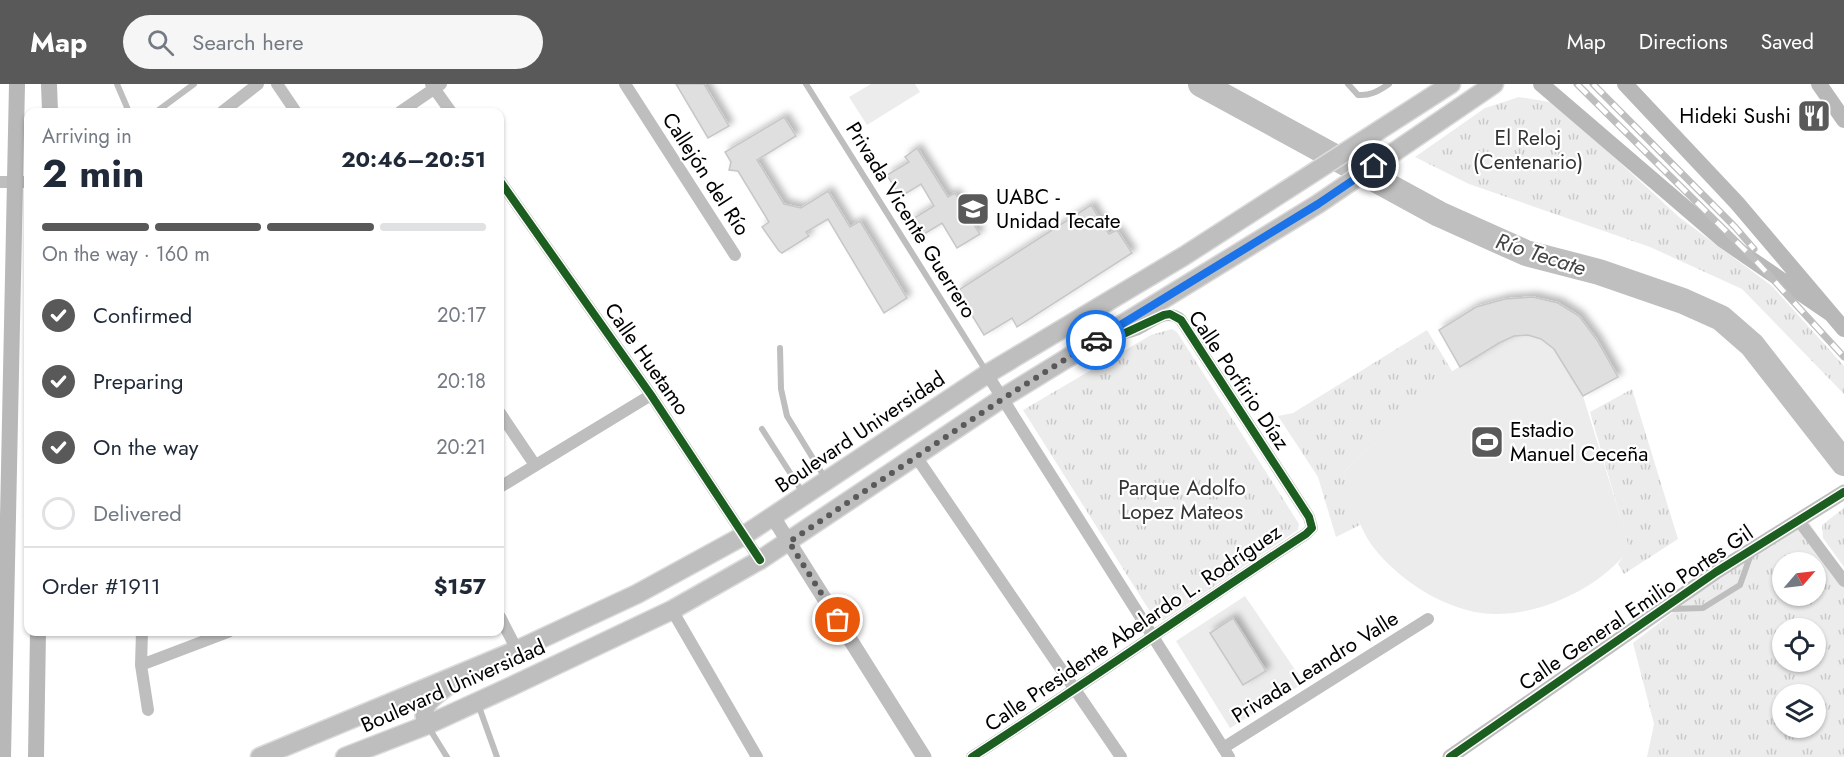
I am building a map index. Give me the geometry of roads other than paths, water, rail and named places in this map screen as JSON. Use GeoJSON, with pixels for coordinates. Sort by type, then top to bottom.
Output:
{"type":"FeatureCollection","features":[{"type":"Feature","properties":{"kind":"main road"},"geometry":{"type":"LineString","coordinates":[[3,757],[6,410],[17,84]]}},
{"type":"Feature","properties":{"kind":"main road"},"geometry":{"type":"LineString","coordinates":[[49,84],[50,108]]}},
{"type":"Feature","properties":{"kind":"main road","name":"Boulevard Universidad"},"geometry":{"type":"LineString","coordinates":[[261,757],[462,675],[517,650],[637,594],[742,536],[987,374],[1288,189],[1451,84]]}},
{"type":"Feature","properties":{"kind":"main road","name":"Boulevard Universidad"},"geometry":{"type":"LineString","coordinates":[[345,757],[427,725],[672,610],[760,560],[917,458],[1004,398],[1318,204],[1494,84]]}},
{"type":"Feature","properties":{"kind":"main road"},"geometry":{"type":"LineString","coordinates":[[1541,84],[1723,240],[1831,314]]}},
{"type":"Feature","properties":{"kind":"main road"},"geometry":{"type":"LineString","coordinates":[[1625,84],[1737,203],[1844,329]]}},
{"type":"Feature","properties":{"kind":"main road"},"geometry":{"type":"LineString","coordinates":[[1819,84],[1844,120]]}},
{"type":"Feature","properties":{"kind":"main road"},"geometry":{"type":"LineString","coordinates":[[36,757],[38,636]]}},
{"type":"Feature","properties":{"kind":"main road"},"geometry":{"type":"LineString","coordinates":[[427,725],[423,714],[429,700],[462,675]]}},
{"type":"Feature","properties":{"kind":"street"},"geometry":{"type":"LineString","coordinates":[[227,108],[258,84]]}},
{"type":"Feature","properties":{"kind":"street"},"geometry":{"type":"LineString","coordinates":[[277,84],[293,108]]}},
{"type":"Feature","properties":{"kind":"street","name":"Callejón del Río"},"geometry":{"type":"LineString","coordinates":[[625,84],[735,255]]}},
{"type":"Feature","properties":{"kind":"street"},"geometry":{"type":"LineString","coordinates":[[405,108],[436,85],[450,108]]}},
{"type":"Feature","properties":{"kind":"street","name":"Calle Huetamo"},"geometry":{"type":"LineString","coordinates":[[504,187],[651,395],[760,560]]}},
{"type":"Feature","properties":{"kind":"street","name":"Calle Porfirio Díaz"},"geometry":{"type":"LineString","coordinates":[[1106,334],[1123,334],[1170,314],[1181,320],[1309,517],[1311,528]]}},
{"type":"Feature","properties":{"kind":"street"},"geometry":{"type":"LineString","coordinates":[[987,374],[1226,752]]}},
{"type":"Feature","properties":{"kind":"street"},"geometry":{"type":"LineString","coordinates":[[504,484],[651,395]]}},
{"type":"Feature","properties":{"kind":"street"},"geometry":{"type":"LineString","coordinates":[[504,419],[535,465]]}},
{"type":"Feature","properties":{"kind":"street"},"geometry":{"type":"LineString","coordinates":[[917,458],[1121,757]]}},
{"type":"Feature","properties":{"kind":"street","name":"Calle General Emilio Portes Gil"},"geometry":{"type":"LineString","coordinates":[[1450,757],[1664,609],[1841,494]]}},
{"type":"Feature","properties":{"kind":"street"},"geometry":{"type":"LineString","coordinates":[[773,517],[924,757]]}},
{"type":"Feature","properties":{"kind":"street"},"geometry":{"type":"LineString","coordinates":[[1799,521],[1844,581]]}},
{"type":"Feature","properties":{"kind":"street","name":"Calle Presidente Abelardo L. Rodríguez"},"geometry":{"type":"LineString","coordinates":[[972,757],[1074,691],[1151,636],[1306,534],[1311,528]]}},
{"type":"Feature","properties":{"kind":"street"},"geometry":{"type":"LineString","coordinates":[[672,610],[756,757]]}},
{"type":"Feature","properties":{"kind":"street","name":"Privada Leandro Valle"},"geometry":{"type":"LineString","coordinates":[[1226,752],[1428,619]]}},
{"type":"Feature","properties":{"kind":"street"},"geometry":{"type":"LineString","coordinates":[[504,625],[517,650]]}},
{"type":"Feature","properties":{"kind":"street"},"geometry":{"type":"LineString","coordinates":[[142,636],[141,665],[148,710]]}},
{"type":"Feature","properties":{"kind":"street"},"geometry":{"type":"LineString","coordinates":[[141,665],[217,636]]}},
{"type":"Feature","properties":{"kind":"lane"},"geometry":{"type":"LineString","coordinates":[[117,84],[127,108]]}},
{"type":"Feature","properties":{"kind":"lane"},"geometry":{"type":"LineString","coordinates":[[161,108],[194,84]]}},
{"type":"Feature","properties":{"kind":"lane","name":"Privada Vicente Guerrero"},"geometry":{"type":"LineString","coordinates":[[806,84],[987,374]]}},
{"type":"Feature","properties":{"kind":"lane"},"geometry":{"type":"LineString","coordinates":[[1348,84],[1358,95],[1364,96],[1374,94],[1389,84]]}},
{"type":"Feature","properties":{"kind":"lane"},"geometry":{"type":"LineString","coordinates":[[780,348],[782,389],[787,416],[827,481]]}},
{"type":"Feature","properties":{"kind":"lane"},"geometry":{"type":"LineString","coordinates":[[762,429],[805,496]]}},
{"type":"Feature","properties":{"kind":"lane"},"geometry":{"type":"LineString","coordinates":[[1664,609],[1703,609],[1715,602],[1741,584],[1751,551]]}},
{"type":"Feature","properties":{"kind":"lane"},"geometry":{"type":"LineString","coordinates":[[477,702],[496,757]]}},
{"type":"Feature","properties":{"kind":"lane"},"geometry":{"type":"LineString","coordinates":[[427,725],[447,757]]}},
{"type":"Feature","properties":{"kind":"waterway","name":"Río Tecate"},"geometry":{"type":"LineString","coordinates":[[1201,84],[1439,214],[1526,253],[1599,272],[1683,301],[1721,318],[1752,345],[1844,463]]}},
{"type":"Feature","properties":{"kind":"railway"},"geometry":{"type":"LineString","coordinates":[[1577,84],[1756,261],[1844,357]]}},
{"type":"Feature","properties":{"kind":"railway"},"geometry":{"type":"LineString","coordinates":[[1593,84],[1754,249]]}},
{"type":"Feature","properties":{"kind":"place","name":"Hideki Sushi"},"geometry":{"type":"Point","coordinates":[1814,116]}},
{"type":"Feature","properties":{"kind":"place","name":"UABC - Unidad Tecate"},"geometry":{"type":"Point","coordinates":[973,209]}},
{"type":"Feature","properties":{"kind":"place","name":"Estadio Manuel Ceceña"},"geometry":{"type":"Point","coordinates":[1487,442]}},
{"type":"Feature","properties":{"kind":"park label","name":"El Reloj (Centenario)"},"geometry":{"type":"Point","coordinates":[1528,150]}},
{"type":"Feature","properties":{"kind":"park label","name":"Parque Adolfo Lopez Mateos"},"geometry":{"type":"Point","coordinates":[1182,500]}}]}
